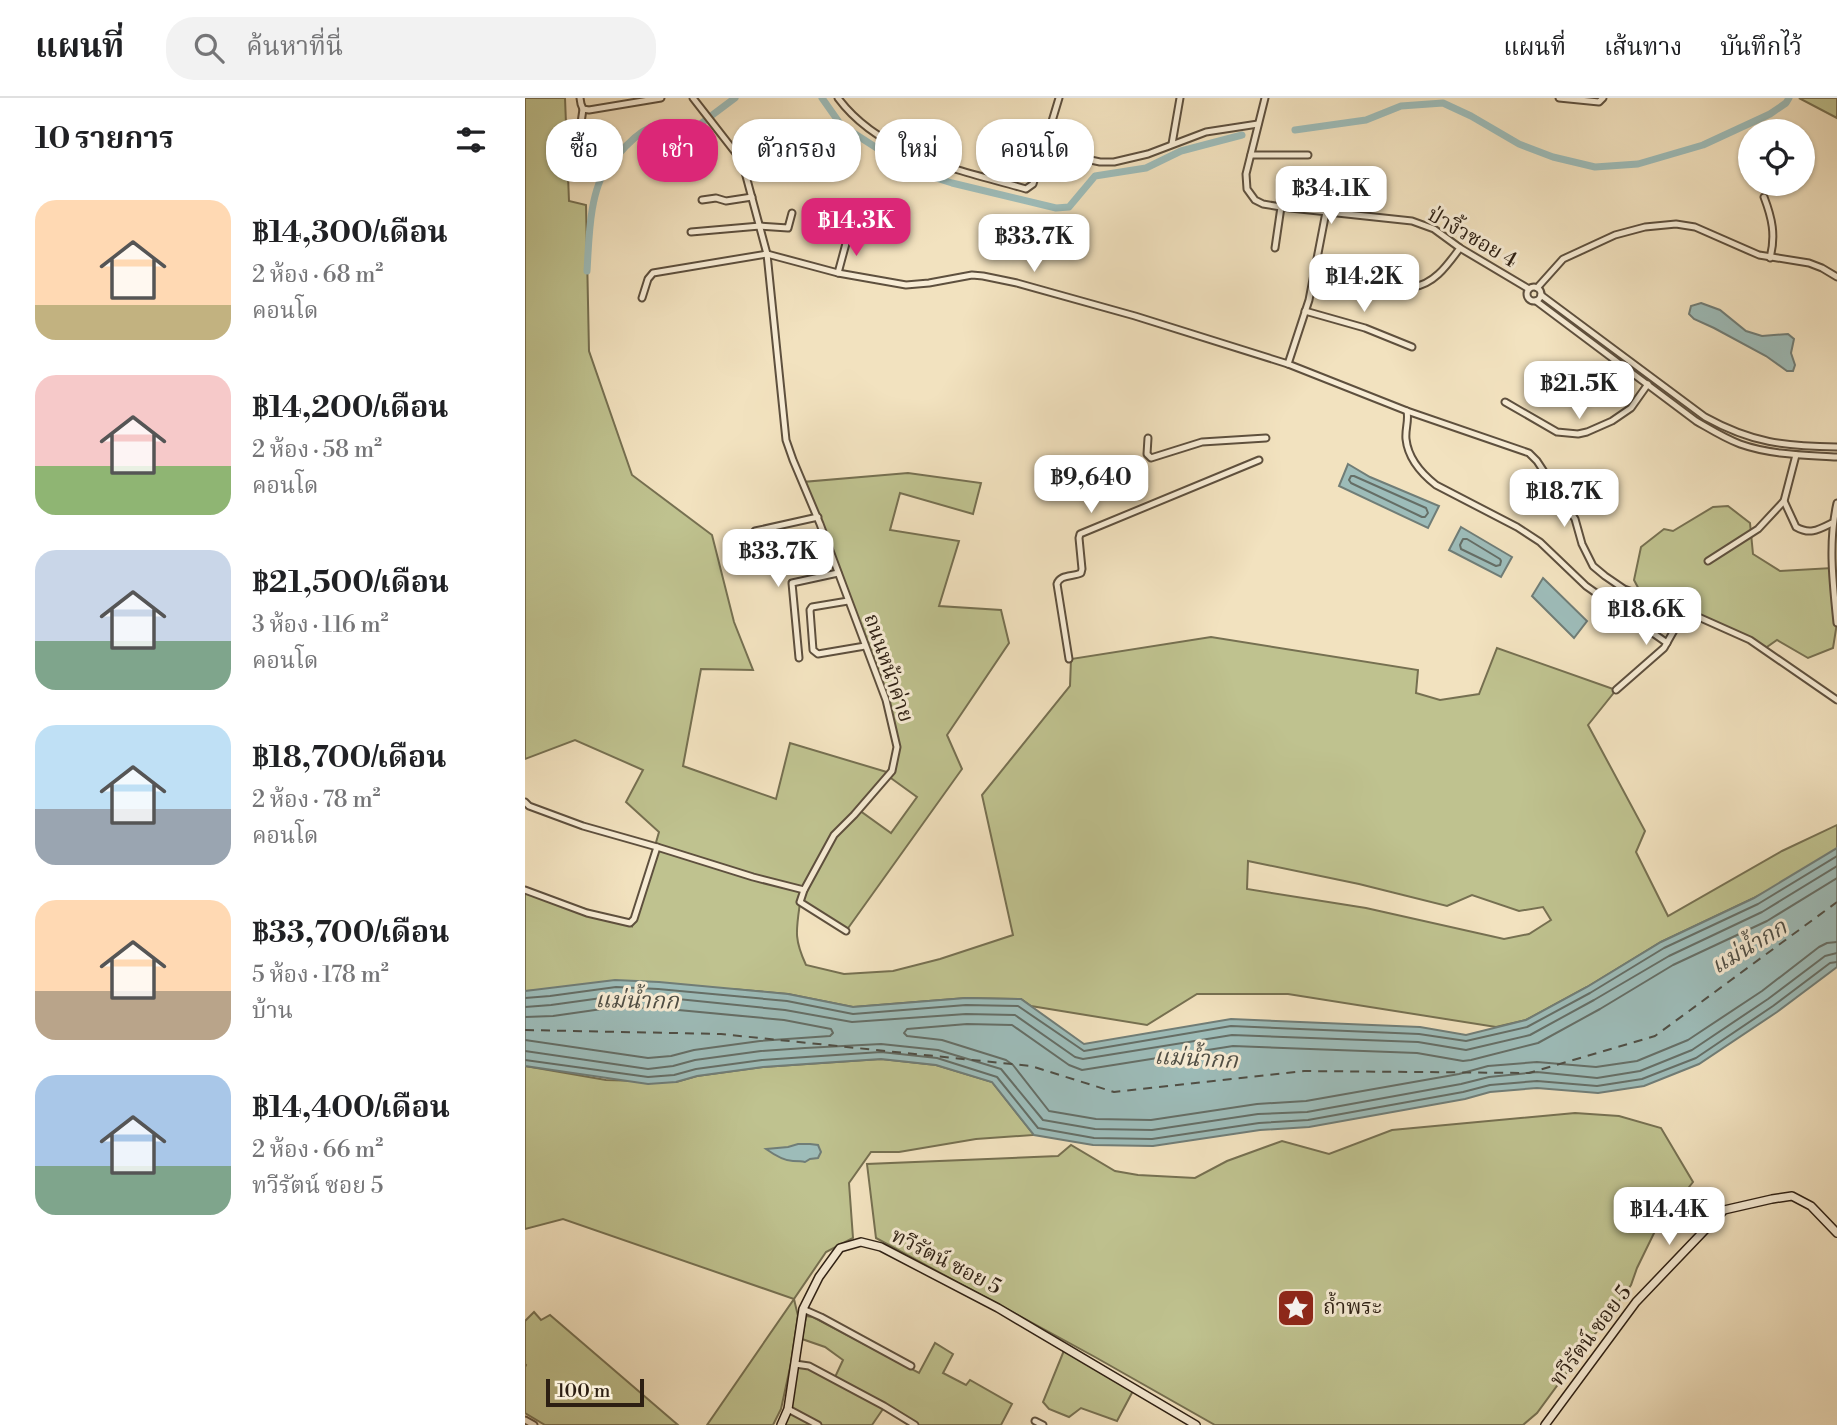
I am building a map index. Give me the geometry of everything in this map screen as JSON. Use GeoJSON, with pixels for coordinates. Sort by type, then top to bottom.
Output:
{"type":"FeatureCollection","features":[{"type":"Feature","properties":{"kind":"street"},"geometry":{"type":"LineString","coordinates":[[580,98],[583,108],[582,119]]}},
{"type":"Feature","properties":{"kind":"street"},"geometry":{"type":"LineString","coordinates":[[583,108],[589,110],[661,98]]}},
{"type":"Feature","properties":{"kind":"street","name":"ถนนหน้าค่าย"},"geometry":{"type":"LineString","coordinates":[[693,98],[742,161],[767,254],[786,440],[818,517],[886,700],[897,747],[892,771],[834,835],[804,890]]}},
{"type":"Feature","properties":{"kind":"street"},"geometry":{"type":"LineString","coordinates":[[838,98],[854,116],[907,152],[976,175]]}},
{"type":"Feature","properties":{"kind":"street"},"geometry":{"type":"LineString","coordinates":[[1053,119],[1059,98]]}},
{"type":"Feature","properties":{"kind":"street"},"geometry":{"type":"LineString","coordinates":[[1172,144],[1180,98]]}},
{"type":"Feature","properties":{"kind":"street","name":"ป่างิ้วซอย 4"},"geometry":{"type":"LineString","coordinates":[[1265,98],[1246,174],[1247,189],[1255,200],[1282,207],[1412,221],[1434,229],[1460,248],[1529,289]]}},
{"type":"Feature","properties":{"kind":"street"},"geometry":{"type":"LineString","coordinates":[[1559,98],[1599,102],[1603,99]]}},
{"type":"Feature","properties":{"kind":"street"},"geometry":{"type":"LineString","coordinates":[[1094,161],[1114,162],[1206,132],[1258,124]]}},
{"type":"Feature","properties":{"kind":"street"},"geometry":{"type":"LineString","coordinates":[[1251,155],[1308,155]]}},
{"type":"Feature","properties":{"kind":"street"},"geometry":{"type":"LineString","coordinates":[[1000,182],[1026,189],[1034,182]]}},
{"type":"Feature","properties":{"kind":"street"},"geometry":{"type":"LineString","coordinates":[[702,200],[716,198],[726,201],[752,197]]}},
{"type":"Feature","properties":{"kind":"street"},"geometry":{"type":"LineString","coordinates":[[1765,197],[1773,221],[1774,243],[1770,258]]}},
{"type":"Feature","properties":{"kind":"street"},"geometry":{"type":"LineString","coordinates":[[1275,248],[1282,207]]}},
{"type":"Feature","properties":{"kind":"street"},"geometry":{"type":"LineString","coordinates":[[1288,364],[1305,311],[1326,212]]}},
{"type":"Feature","properties":{"kind":"street"},"geometry":{"type":"LineString","coordinates":[[691,232],[760,226],[788,228],[792,214]]}},
{"type":"Feature","properties":{"kind":"street"},"geometry":{"type":"LineString","coordinates":[[1537,288],[1540,291],[1538,298],[1532,301],[1528,298],[1529,289],[1537,288],[1563,259],[1615,235],[1645,227],[1676,224],[1695,227],[1759,255],[1809,263],[1837,276]]}},
{"type":"Feature","properties":{"kind":"street"},"geometry":{"type":"LineString","coordinates":[[838,273],[848,236]]}},
{"type":"Feature","properties":{"kind":"street"},"geometry":{"type":"LineString","coordinates":[[1378,286],[1412,288],[1428,283],[1442,271],[1460,248]]}},
{"type":"Feature","properties":{"kind":"street"},"geometry":{"type":"LineString","coordinates":[[642,298],[648,279],[653,274],[767,254],[838,273],[906,285],[929,284],[972,275],[983,276],[1135,316],[1288,364],[1407,411],[1529,453],[1575,519],[1582,544],[1593,566],[1605,576],[1625,589],[1685,611],[1750,640],[1837,700]]}},
{"type":"Feature","properties":{"kind":"street"},"geometry":{"type":"LineString","coordinates":[[1538,298],[1696,421],[1719,434],[1741,444],[1796,455],[1837,457]]}},
{"type":"Feature","properties":{"kind":"street"},"geometry":{"type":"LineString","coordinates":[[1538,298],[1723,426],[1744,436],[1770,442],[1837,447]]}},
{"type":"Feature","properties":{"kind":"street"},"geometry":{"type":"LineString","coordinates":[[1305,311],[1365,328],[1412,347]]}},
{"type":"Feature","properties":{"kind":"street"},"geometry":{"type":"LineString","coordinates":[[1505,402],[1557,432],[1578,434],[1612,421],[1631,408],[1648,384]]}},
{"type":"Feature","properties":{"kind":"street"},"geometry":{"type":"LineString","coordinates":[[1407,411],[1407,445],[1415,464],[1429,480],[1540,542],[1586,586],[1667,643]]}},
{"type":"Feature","properties":{"kind":"street"},"geometry":{"type":"LineString","coordinates":[[1148,438],[1147,454],[1154,458],[1202,442],[1266,438]]}},
{"type":"Feature","properties":{"kind":"street"},"geometry":{"type":"LineString","coordinates":[[1708,561],[1758,529],[1784,501],[1796,455]]}},
{"type":"Feature","properties":{"kind":"street"},"geometry":{"type":"LineString","coordinates":[[1069,659],[1057,584],[1061,578],[1081,573],[1080,534],[1259,460]]}},
{"type":"Feature","properties":{"kind":"street"},"geometry":{"type":"LineString","coordinates":[[1784,501],[1796,527],[1801,530],[1813,532],[1832,523]]}},
{"type":"Feature","properties":{"kind":"street"},"geometry":{"type":"LineString","coordinates":[[1837,503],[1832,523],[1837,623]]}},
{"type":"Feature","properties":{"kind":"street"},"geometry":{"type":"LineString","coordinates":[[755,531],[818,517]]}},
{"type":"Feature","properties":{"kind":"street"},"geometry":{"type":"LineString","coordinates":[[800,659],[792,583],[838,573]]}},
{"type":"Feature","properties":{"kind":"street"},"geometry":{"type":"LineString","coordinates":[[848,601],[812,607],[813,650],[818,654],[865,646]]}},
{"type":"Feature","properties":{"kind":"street"},"geometry":{"type":"LineString","coordinates":[[1616,690],[1667,643],[1685,611]]}},
{"type":"Feature","properties":{"kind":"street"},"geometry":{"type":"LineString","coordinates":[[525,802],[583,827],[804,890],[800,902],[846,930]]}},
{"type":"Feature","properties":{"kind":"street"},"geometry":{"type":"LineString","coordinates":[[525,890],[587,913],[630,923],[634,919],[657,847]]}},
{"type":"Feature","properties":{"kind":"street","name":"ทวีรัตน์ ซอย 5"},"geometry":{"type":"LineString","coordinates":[[1545,1425],[1636,1303],[1724,1210],[1792,1196],[1811,1206],[1837,1233]]}},
{"type":"Feature","properties":{"kind":"street","name":"ทวีรัตน์ ซอย 5"},"geometry":{"type":"LineString","coordinates":[[781,1425],[788,1409],[803,1309],[819,1277],[840,1248],[861,1242],[881,1247],[998,1308],[1192,1424]]}},
{"type":"Feature","properties":{"kind":"street"},"geometry":{"type":"LineString","coordinates":[[803,1309],[911,1366]]}},
{"type":"Feature","properties":{"kind":"street"},"geometry":{"type":"LineString","coordinates":[[795,1364],[809,1366],[915,1425]]}},
{"type":"Feature","properties":{"kind":"street"},"geometry":{"type":"LineString","coordinates":[[788,1409],[818,1425]]}},
{"type":"Feature","properties":{"kind":"street"},"geometry":{"type":"LineString","coordinates":[[525,1420],[534,1425]]}},
{"type":"Feature","properties":{"kind":"street"},"geometry":{"type":"LineString","coordinates":[[1035,1421],[1042,1425]]}},
{"type":"Feature","properties":{"kind":"green space"},"geometry":{"type":"Polygon","coordinates":[[[525,98],[565,98],[566,119],[546,119],[546,182],[568,182],[569,201],[586,205],[589,351],[632,475],[712,535],[734,622],[753,670],[701,669],[683,766],[776,799],[790,743],[890,773],[897,747],[892,726],[803,482],[908,473],[981,483],[973,514],[900,493],[890,530],[959,541],[939,606],[1001,610],[1009,643],[947,735],[962,769],[846,931],[800,903],[797,935],[806,965],[844,974],[893,971],[1013,935],[982,795],[1070,686],[1071,659],[1211,637],[1418,670],[1416,693],[1440,700],[1479,694],[1497,648],[1616,690],[1588,725],[1645,831],[1636,852],[1668,916],[1782,851],[1837,825],[1837,854],[1754,898],[1661,942],[1526,1020],[1496,1027],[1288,994],[1197,994],[1147,1025],[1031,1006],[1021,999],[966,998],[853,1007],[788,994],[732,989],[525,991],[525,890],[630,923],[632,926],[659,832],[626,802],[643,770],[575,740],[525,759],[525,98]],[[888,776],[859,810],[891,833],[917,797],[888,776]],[[1248,861],[1247,889],[1366,908],[1504,939],[1529,934],[1551,920],[1543,907],[1519,911],[1472,895],[1447,906],[1248,861]]]}},
{"type":"Feature","properties":{"kind":"green space"},"geometry":{"type":"Polygon","coordinates":[[[1799,98],[1837,98],[1837,118],[1799,98]]]}},
{"type":"Feature","properties":{"kind":"green space"},"geometry":{"type":"Polygon","coordinates":[[[1728,506],[1750,523],[1753,554],[1780,571],[1832,568],[1837,623],[1833,648],[1808,658],[1777,640],[1764,649],[1750,640],[1642,595],[1634,580],[1641,547],[1664,529],[1673,531],[1713,507],[1728,506]]]}},
{"type":"Feature","properties":{"kind":"green space"},"geometry":{"type":"Polygon","coordinates":[[[881,1059],[936,1065],[992,1082],[1034,1135],[976,1139],[899,1152],[871,1152],[849,1183],[853,1238],[826,1252],[794,1299],[563,1219],[525,1229],[525,1066],[606,1080],[676,1082],[697,1076],[763,1067],[881,1059]]]}},
{"type":"Feature","properties":{"kind":"green space"},"geometry":{"type":"Polygon","coordinates":[[[1575,1113],[1619,1116],[1661,1128],[1693,1182],[1656,1229],[1631,1285],[1537,1413],[1523,1425],[1215,1425],[876,1238],[867,1164],[1058,1156],[1071,1145],[1115,1171],[1195,1178],[1227,1161],[1282,1141],[1329,1154],[1392,1130],[1575,1113]]]}},
{"type":"Feature","properties":{"kind":"green space"},"geometry":{"type":"Polygon","coordinates":[[[794,1299],[798,1316],[791,1363],[781,1409],[773,1425],[707,1425],[794,1299]]]}},
{"type":"Feature","properties":{"kind":"green space"},"geometry":{"type":"Polygon","coordinates":[[[534,1312],[541,1320],[550,1315],[678,1425],[545,1425],[525,1413],[525,1321],[534,1312]]]}},
{"type":"Feature","properties":{"kind":"green space"},"geometry":{"type":"Polygon","coordinates":[[[806,1316],[813,1317],[919,1373],[935,1343],[953,1354],[943,1373],[966,1385],[970,1380],[1012,1404],[1001,1425],[917,1425],[885,1406],[872,1425],[781,1425],[795,1364],[809,1366],[874,1400],[835,1377],[843,1360],[825,1347],[802,1339],[806,1316]]]}},
{"type":"Feature","properties":{"kind":"green space"},"geometry":{"type":"Polygon","coordinates":[[[1065,1348],[1134,1389],[1117,1421],[1081,1408],[1069,1417],[1049,1409],[1043,1402],[1065,1348]]]}},
{"type":"Feature","properties":{"kind":"water"},"geometry":{"type":"Polygon","coordinates":[[[1701,303],[1720,310],[1746,331],[1762,336],[1788,334],[1794,339],[1791,353],[1795,365],[1793,371],[1787,371],[1766,356],[1694,319],[1689,314],[1691,306],[1701,303]]]}},
{"type":"Feature","properties":{"kind":"water"},"geometry":{"type":"Polygon","coordinates":[[[1348,464],[1370,477],[1439,506],[1428,528],[1339,486],[1348,464]]]}},
{"type":"Feature","properties":{"kind":"water"},"geometry":{"type":"Polygon","coordinates":[[[1461,527],[1512,557],[1501,577],[1449,550],[1461,527]]]}},
{"type":"Feature","properties":{"kind":"water"},"geometry":{"type":"Polygon","coordinates":[[[1543,578],[1587,621],[1574,638],[1532,596],[1543,578]]]}},
{"type":"Feature","properties":{"kind":"water","name":"แม่น้ำกก"},"geometry":{"type":"Polygon","coordinates":[[[1837,848],[1837,967],[1777,1012],[1699,1064],[1644,1086],[1598,1093],[1537,1088],[1490,1092],[1465,1099],[1309,1127],[1260,1130],[1153,1146],[1093,1145],[1034,1135],[992,1082],[936,1065],[881,1059],[763,1067],[697,1076],[676,1082],[648,1084],[525,1066],[525,991],[615,980],[788,994],[853,1007],[966,998],[1021,999],[1084,1044],[1231,1019],[1420,1027],[1466,1035],[1526,1020],[1661,942],[1754,898],[1837,848]]]}},
{"type":"Feature","properties":{"kind":"water"},"geometry":{"type":"Polygon","coordinates":[[[798,1144],[818,1145],[821,1152],[818,1158],[805,1162],[790,1161],[766,1149],[788,1147],[798,1144]]]}},
{"type":"Feature","properties":{"kind":"waterway"},"geometry":{"type":"LineString","coordinates":[[587,271],[594,202],[602,177],[612,161],[643,131],[668,123],[699,125],[735,98]]}},
{"type":"Feature","properties":{"kind":"waterway"},"geometry":{"type":"LineString","coordinates":[[822,98],[841,125],[911,170],[952,183],[1056,208],[1069,207],[1095,176],[1146,168],[1181,151],[1242,135]]}},
{"type":"Feature","properties":{"kind":"waterway"},"geometry":{"type":"LineString","coordinates":[[1295,130],[1366,120],[1401,106],[1443,103],[1519,144],[1553,157],[1595,167],[1638,164],[1703,145],[1770,114],[1789,98]]}},
{"type":"Feature","properties":{"kind":"ferry route"},"geometry":{"type":"LineString","coordinates":[[525,1030],[721,1034],[1031,1066],[1114,1092],[1304,1071],[1529,1073],[1655,1036],[1837,902]]}},
{"type":"Feature","properties":{"kind":"place","name":"ถ้ำพระ"},"geometry":{"type":"Point","coordinates":[1296,1308]}}]}
